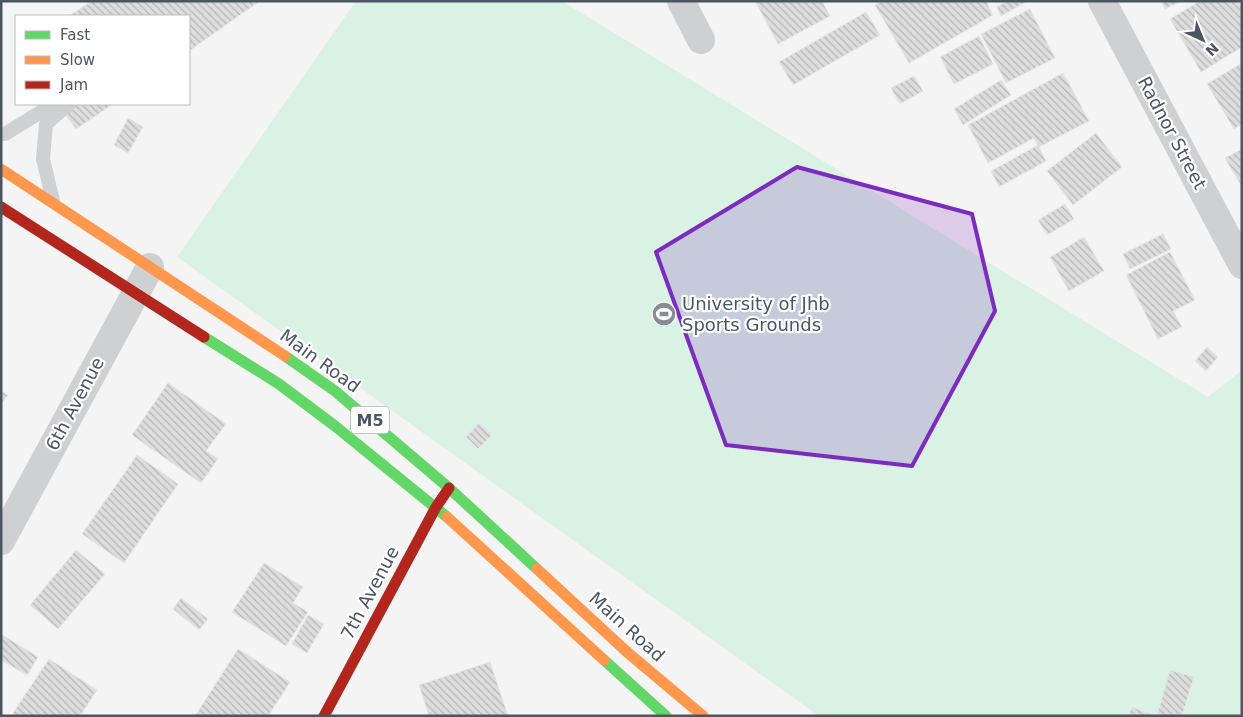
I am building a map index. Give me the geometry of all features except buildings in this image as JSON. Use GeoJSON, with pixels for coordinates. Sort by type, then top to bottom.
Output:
{"type":"FeatureCollection","features":[{"type":"Feature","properties":{"kind":"main road","name":"Main Road"},"geometry":{"type":"LineString","coordinates":[[1,169],[284,355],[335,391],[449,488],[627,652],[703,716]]}},
{"type":"Feature","properties":{"kind":"main road","name":"M5"},"geometry":{"type":"LineString","coordinates":[[1,207],[279,384],[335,426],[436,507],[666,716]]}},
{"type":"Feature","properties":{"kind":"main road","name":"7th Avenue"},"geometry":{"type":"LineString","coordinates":[[324,716],[436,507],[449,488]]}},
{"type":"Feature","properties":{"kind":"street"},"geometry":{"type":"LineString","coordinates":[[681,1],[701,40]]}},
{"type":"Feature","properties":{"kind":"street","name":"Radnor Street"},"geometry":{"type":"LineString","coordinates":[[1102,1],[1242,265]]}},
{"type":"Feature","properties":{"kind":"street","name":"6th Avenue"},"geometry":{"type":"LineString","coordinates":[[1,541],[150,267]]}},
{"type":"Feature","properties":{"kind":"lane"},"geometry":{"type":"LineString","coordinates":[[1,134],[5,134],[44,110],[56,105]]}},
{"type":"Feature","properties":{"kind":"lane"},"geometry":{"type":"LineString","coordinates":[[54,203],[43,160],[46,124],[68,105]]}},
{"type":"Feature","properties":{"kind":"highlighted area"},"geometry":{"type":"Polygon","coordinates":[[[797,167],[972,214],[995,311],[912,466],[726,445],[656,252],[797,167]]]}},
{"type":"Feature","properties":{"kind":"green space","name":"University of Jhb Sports Grounds"},"geometry":{"type":"Polygon","coordinates":[[[356,1],[562,1],[1208,397],[1242,370],[1242,716],[819,716],[177,257],[356,1]]]}},
{"type":"Feature","properties":{"kind":"traffic: fast"},"geometry":{"type":"LineString","coordinates":[[204,337],[279,384],[335,426],[447,517]]}},
{"type":"Feature","properties":{"kind":"traffic: fast"},"geometry":{"type":"LineString","coordinates":[[285,356],[335,391],[449,488],[537,569]]}},
{"type":"Feature","properties":{"kind":"traffic: fast"},"geometry":{"type":"LineString","coordinates":[[604,660],[666,716]]}},
{"type":"Feature","properties":{"kind":"traffic: slow"},"geometry":{"type":"LineString","coordinates":[[1,169],[285,356]]}},
{"type":"Feature","properties":{"kind":"traffic: slow"},"geometry":{"type":"LineString","coordinates":[[447,517],[604,660]]}},
{"type":"Feature","properties":{"kind":"traffic: slow"},"geometry":{"type":"LineString","coordinates":[[537,569],[627,652],[703,716]]}},
{"type":"Feature","properties":{"kind":"traffic: jam"},"geometry":{"type":"LineString","coordinates":[[1,207],[204,337]]}},
{"type":"Feature","properties":{"kind":"traffic: jam"},"geometry":{"type":"LineString","coordinates":[[324,716],[436,507],[449,488]]}},
{"type":"Feature","properties":{"kind":"place","name":"University of Jhb Sports Grounds"},"geometry":{"type":"Point","coordinates":[664,314]}}]}
